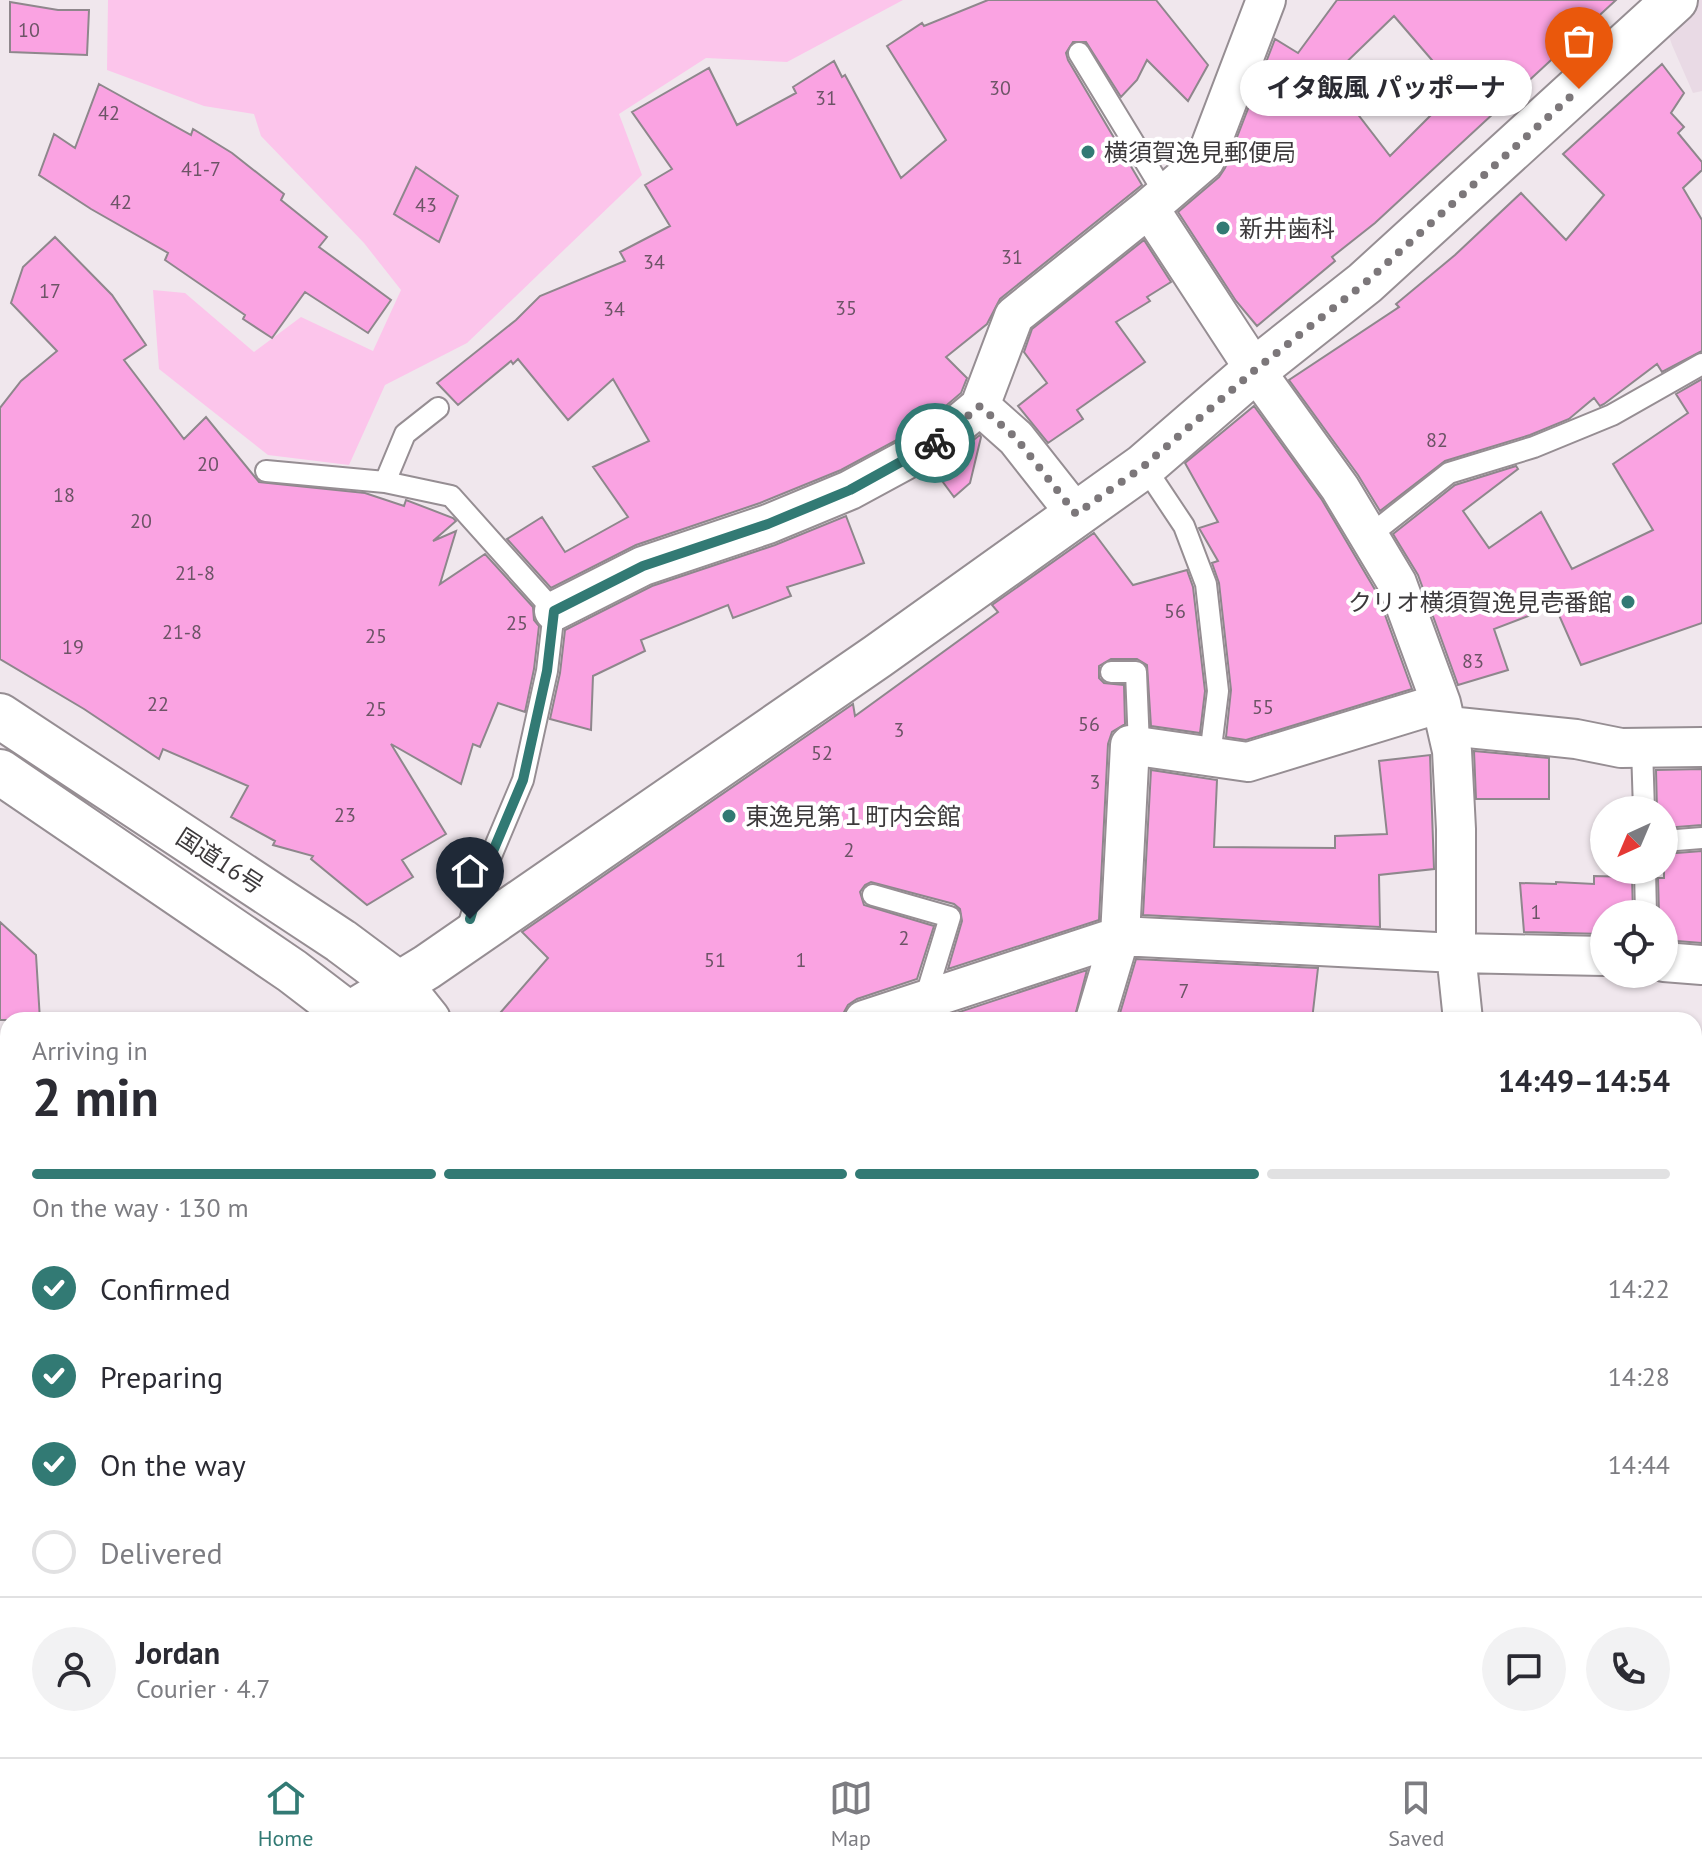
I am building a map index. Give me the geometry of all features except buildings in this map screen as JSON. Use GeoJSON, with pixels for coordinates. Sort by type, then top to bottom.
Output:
{"type":"FeatureCollection","features":[{"type":"Feature","properties":{"kind":"main road"},"geometry":{"type":"LineString","coordinates":[[357,1012],[878,656],[1144,466],[1255,370],[1365,283],[1675,0]]}},
{"type":"Feature","properties":{"kind":"main road","name":"国道16号"},"geometry":{"type":"LineString","coordinates":[[0,716],[341,941],[400,985],[422,1012]]}},
{"type":"Feature","properties":{"kind":"main road","name":"国道16号"},"geometry":{"type":"LineString","coordinates":[[0,772],[292,971],[341,1012]]}},
{"type":"Feature","properties":{"kind":"street"},"geometry":{"type":"LineString","coordinates":[[554,611],[643,566],[768,524],[850,490],[933,445],[980,406],[1014,316],[1205,160],[1266,0]]}},
{"type":"Feature","properties":{"kind":"street"},"geometry":{"type":"LineString","coordinates":[[1157,201],[1255,370],[1340,488],[1397,583],[1444,715],[1452,751],[1456,829],[1456,953],[1462,1012]]}},
{"type":"Feature","properties":{"kind":"street"},"geometry":{"type":"LineString","coordinates":[[980,406],[1016,438],[1076,514]]}},
{"type":"Feature","properties":{"kind":"street"},"geometry":{"type":"LineString","coordinates":[[1097,1012],[1120,936],[1130,745],[1248,762],[1444,715],[1621,748],[1702,747]]}},
{"type":"Feature","properties":{"kind":"street"},"geometry":{"type":"LineString","coordinates":[[887,1012],[1120,936],[1456,953],[1590,956]]}},
{"type":"Feature","properties":{"kind":"street"},"geometry":{"type":"LineString","coordinates":[[1678,963],[1702,965]]}},
{"type":"Feature","properties":{"kind":"lane"},"geometry":{"type":"LineString","coordinates":[[1079,53],[1157,201]]}},
{"type":"Feature","properties":{"kind":"lane"},"geometry":{"type":"LineString","coordinates":[[1369,536],[1449,473],[1534,447],[1612,415],[1702,364]]}},
{"type":"Feature","properties":{"kind":"lane"},"geometry":{"type":"LineString","coordinates":[[385,482],[405,434],[438,408]]}},
{"type":"Feature","properties":{"kind":"lane"},"geometry":{"type":"LineString","coordinates":[[1144,466],[1184,526],[1206,584],[1218,691],[1210,756]]}},
{"type":"Feature","properties":{"kind":"lane"},"geometry":{"type":"LineString","coordinates":[[266,471],[385,482],[451,496],[554,611],[547,671],[523,780],[483,875],[464,942]]}},
{"type":"Feature","properties":{"kind":"lane"},"geometry":{"type":"LineString","coordinates":[[1111,672],[1136,672],[1139,746]]}},
{"type":"Feature","properties":{"kind":"lane"},"geometry":{"type":"LineString","coordinates":[[1642,748],[1644,796]]}},
{"type":"Feature","properties":{"kind":"lane"},"geometry":{"type":"LineString","coordinates":[[1678,840],[1702,838]]}},
{"type":"Feature","properties":{"kind":"lane"},"geometry":{"type":"LineString","coordinates":[[873,895],[950,917],[925,999]]}},
{"type":"Feature","properties":{"kind":"shaded area"},"geometry":{"type":"Polygon","coordinates":[[[108,0],[903,0],[787,62],[706,58],[619,114],[642,175],[467,343],[385,385],[349,465],[268,455],[159,369],[153,290],[185,293],[254,352],[301,317],[373,351],[401,290],[364,243],[261,136],[254,114],[204,106],[107,70],[108,0]]]}},
{"type":"Feature","properties":{"kind":"shaded area"},"geometry":{"type":"Polygon","coordinates":[[[1657,0],[1702,0],[1702,91],[1693,93],[1657,0]]]}},
{"type":"Feature","properties":{"kind":"way so far"},"geometry":{"type":"LineString","coordinates":[[935,443],[980,406],[1016,438],[1076,514],[1144,466],[1255,370],[1365,283],[1579,89]]}},
{"type":"Feature","properties":{"kind":"place","name":"イタ飯風 パッポーナ"},"geometry":{"type":"Point","coordinates":[1579,89]}},
{"type":"Feature","properties":{"kind":"place","name":"横須賀逸見郵便局"},"geometry":{"type":"Point","coordinates":[1088,152]}},
{"type":"Feature","properties":{"kind":"place","name":"新井歯科"},"geometry":{"type":"Point","coordinates":[1223,228]}},
{"type":"Feature","properties":{"kind":"place","name":"クリオ横須賀逸見壱番館"},"geometry":{"type":"Point","coordinates":[1628,602]}},
{"type":"Feature","properties":{"kind":"place","name":"東逸見第１町内会館"},"geometry":{"type":"Point","coordinates":[729,816]}},
{"type":"Feature","properties":{"kind":"route"},"geometry":{"type":"LineString","coordinates":[[470,919],[483,875],[523,780],[547,671],[554,611],[643,566],[768,524],[850,490],[935,443]]}}]}
